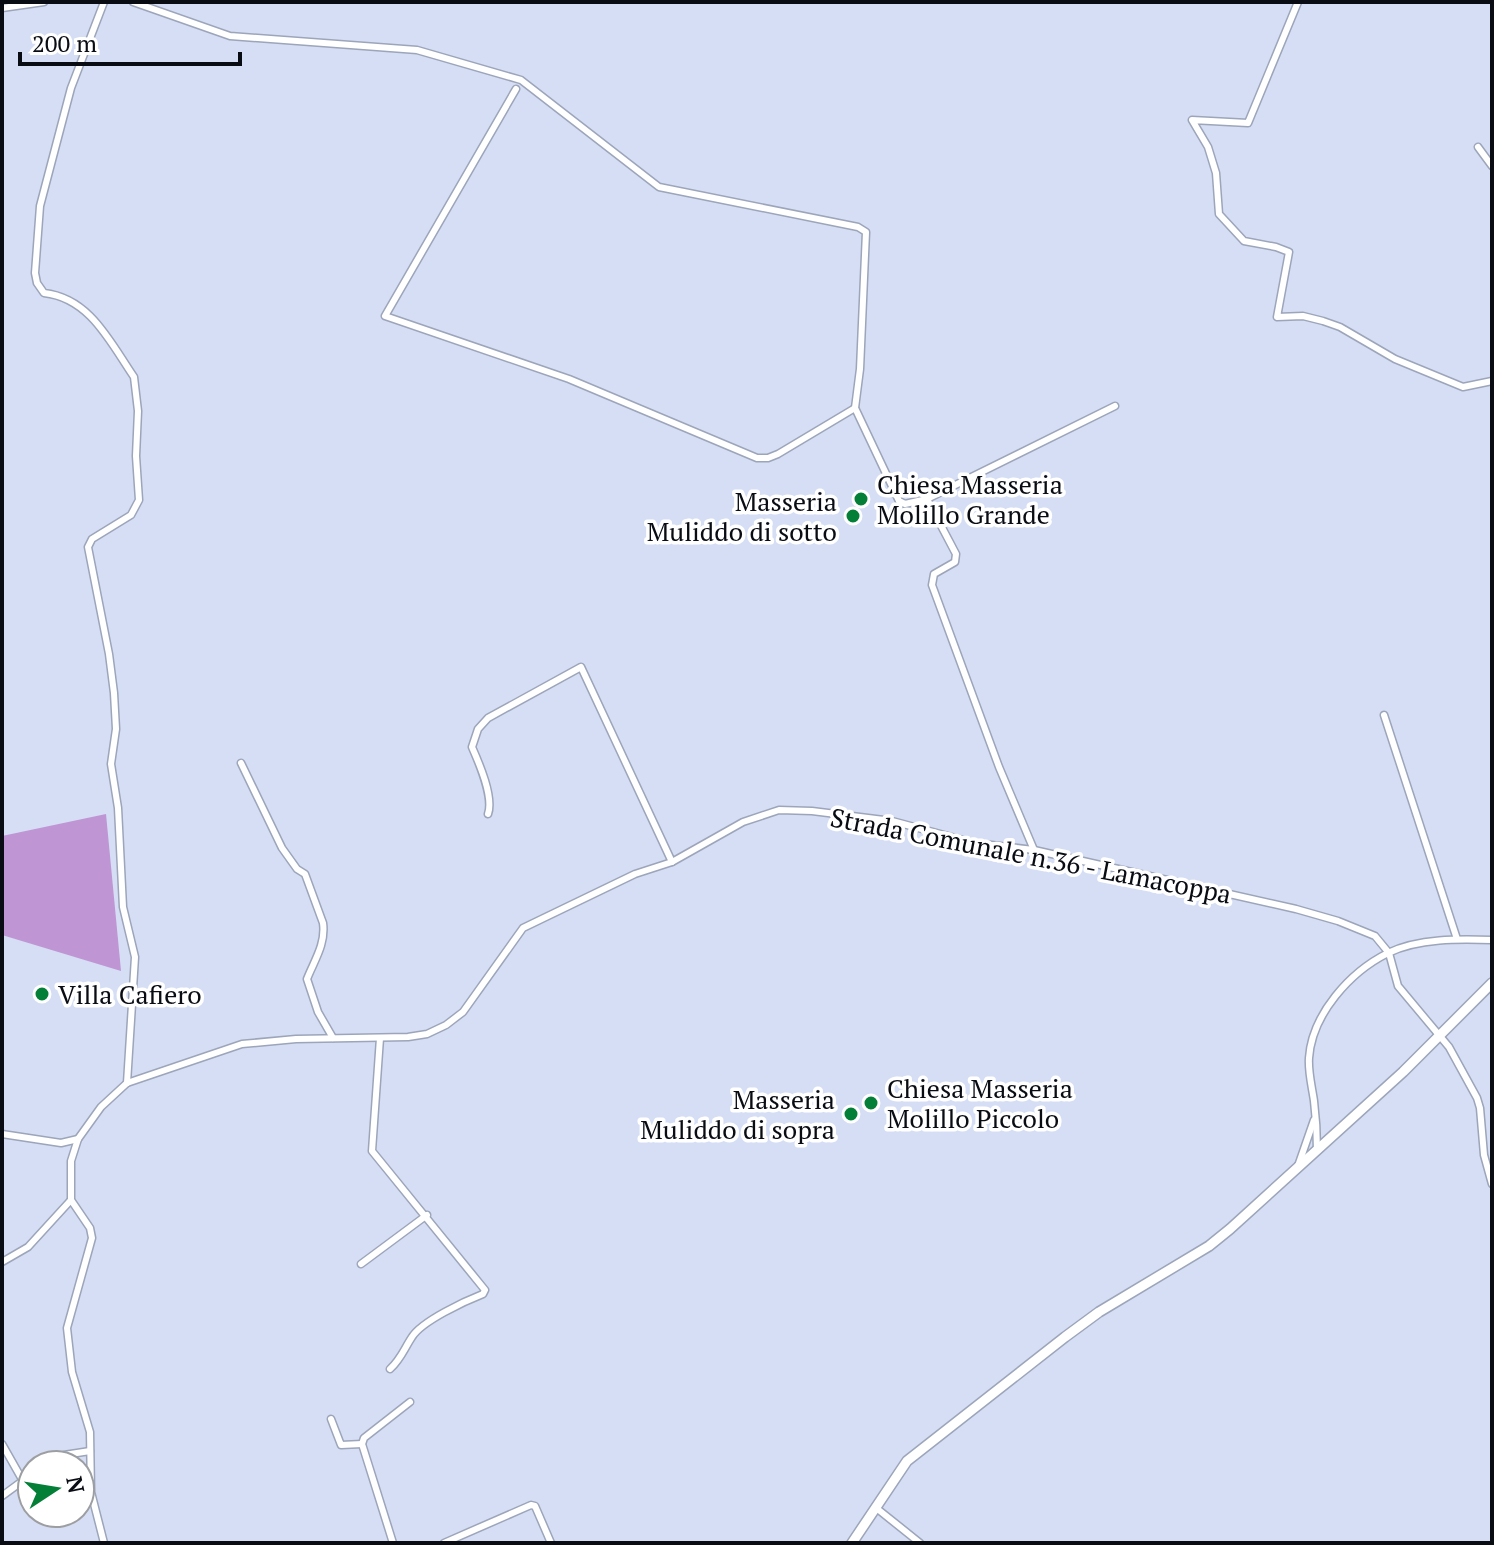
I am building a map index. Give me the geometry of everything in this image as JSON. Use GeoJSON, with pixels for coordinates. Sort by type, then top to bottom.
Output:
{"type":"FeatureCollection","features":[{"type":"Feature","properties":{"kind":"main road"},"geometry":{"type":"LineString","coordinates":[[852,1543],[907,1461],[1099,1312],[1209,1246],[1403,1072],[1492,983]]}},
{"type":"Feature","properties":{"kind":"street"},"geometry":{"type":"LineString","coordinates":[[2,8],[44,2]]}},
{"type":"Feature","properties":{"kind":"street"},"geometry":{"type":"LineString","coordinates":[[104,2],[71,88],[40,206],[35,273],[44,293],[58,294],[76,302],[91,314],[134,377],[136,388],[139,500],[131,515],[92,539],[88,547],[114,693],[116,729],[111,764],[118,808],[123,907],[135,957],[127,1083]]}},
{"type":"Feature","properties":{"kind":"street"},"geometry":{"type":"LineString","coordinates":[[133,2],[230,36],[417,50],[521,80],[659,187],[858,227],[866,232],[860,369],[855,408],[899,501],[905,504],[927,499],[1115,406]]}},
{"type":"Feature","properties":{"kind":"street"},"geometry":{"type":"LineString","coordinates":[[1298,2],[1248,123],[1192,120],[1208,147],[1216,173],[1219,214],[1244,241],[1289,252],[1277,317],[1303,316],[1340,327],[1395,359],[1463,387],[1492,381]]}},
{"type":"Feature","properties":{"kind":"street"},"geometry":{"type":"LineString","coordinates":[[516,89],[385,316],[569,379],[757,458],[778,454],[855,408]]}},
{"type":"Feature","properties":{"kind":"street"},"geometry":{"type":"LineString","coordinates":[[1478,147],[1492,166]]}},
{"type":"Feature","properties":{"kind":"street"},"geometry":{"type":"LineString","coordinates":[[927,499],[956,557],[952,565],[934,574],[932,585],[990,744],[1034,850]]}},
{"type":"Feature","properties":{"kind":"street"},"geometry":{"type":"LineString","coordinates":[[488,814],[491,804],[472,747],[478,729],[488,718],[581,667],[672,862]]}},
{"type":"Feature","properties":{"kind":"street"},"geometry":{"type":"LineString","coordinates":[[1384,715],[1457,939]]}},
{"type":"Feature","properties":{"kind":"street"},"geometry":{"type":"LineString","coordinates":[[241,763],[282,848],[297,869],[305,874],[323,923],[319,958],[307,979],[318,1012],[333,1038]]}},
{"type":"Feature","properties":{"kind":"street","name":"Strada Comunale n.36 - Lamacoppa"},"geometry":{"type":"LineString","coordinates":[[78,1139],[101,1107],[127,1083],[242,1044],[418,1036],[446,1025],[463,1012],[523,928],[635,874],[672,862],[743,822],[779,810],[892,821],[974,843],[1034,850],[1338,921],[1375,936],[1389,953]]}},
{"type":"Feature","properties":{"kind":"street"},"geometry":{"type":"LineString","coordinates":[[1317,1150],[1309,1060],[1313,1032],[1332,1001],[1357,976],[1389,953],[1457,939],[1492,940]]}},
{"type":"Feature","properties":{"kind":"street"},"geometry":{"type":"LineString","coordinates":[[1389,953],[1398,986],[1440,1035],[1477,1098],[1484,1155],[1492,1184]]}},
{"type":"Feature","properties":{"kind":"street"},"geometry":{"type":"LineString","coordinates":[[380,1038],[372,1151],[485,1290],[483,1294],[421,1327],[402,1357],[390,1369]]}},
{"type":"Feature","properties":{"kind":"street"},"geometry":{"type":"LineString","coordinates":[[1297,1168],[1313,1123],[1315,1104]]}},
{"type":"Feature","properties":{"kind":"street"},"geometry":{"type":"LineString","coordinates":[[2,1134],[61,1143],[78,1139]]}},
{"type":"Feature","properties":{"kind":"street"},"geometry":{"type":"LineString","coordinates":[[78,1139],[71,1161],[71,1200],[90,1228],[92,1238],[67,1328],[72,1372],[87,1416],[90,1449]]}},
{"type":"Feature","properties":{"kind":"street"},"geometry":{"type":"LineString","coordinates":[[2,1262],[28,1247],[71,1200]]}},
{"type":"Feature","properties":{"kind":"street"},"geometry":{"type":"LineString","coordinates":[[361,1264],[427,1215]]}},
{"type":"Feature","properties":{"kind":"street"},"geometry":{"type":"LineString","coordinates":[[393,1543],[362,1444],[364,1438],[410,1402]]}},
{"type":"Feature","properties":{"kind":"street"},"geometry":{"type":"LineString","coordinates":[[331,1419],[341,1445],[362,1444]]}},
{"type":"Feature","properties":{"kind":"street"},"geometry":{"type":"LineString","coordinates":[[2,1444],[16,1469]]}},
{"type":"Feature","properties":{"kind":"street"},"geometry":{"type":"LineString","coordinates":[[444,1543],[531,1505],[535,1506],[551,1543]]}},
{"type":"Feature","properties":{"kind":"street"},"geometry":{"type":"LineString","coordinates":[[875,1507],[920,1543]]}},
{"type":"Feature","properties":{"kind":"street"},"geometry":{"type":"LineString","coordinates":[[96,1512],[104,1543]]}},
{"type":"Feature","properties":{"kind":"shaded area"},"geometry":{"type":"Polygon","coordinates":[[[106,814],[121,971],[2,935],[2,836],[106,814]]]}},
{"type":"Feature","properties":{"kind":"place","name":"Chiesa Masseria Molillo Grande"},"geometry":{"type":"Point","coordinates":[861,499]}},
{"type":"Feature","properties":{"kind":"place","name":"Masseria Muliddo di sotto"},"geometry":{"type":"Point","coordinates":[853,516]}},
{"type":"Feature","properties":{"kind":"place","name":"Villa Cafiero"},"geometry":{"type":"Point","coordinates":[42,994]}},
{"type":"Feature","properties":{"kind":"place","name":"Chiesa Masseria Molillo Piccolo"},"geometry":{"type":"Point","coordinates":[871,1103]}},
{"type":"Feature","properties":{"kind":"place","name":"Masseria Muliddo di sopra"},"geometry":{"type":"Point","coordinates":[851,1114]}}]}
